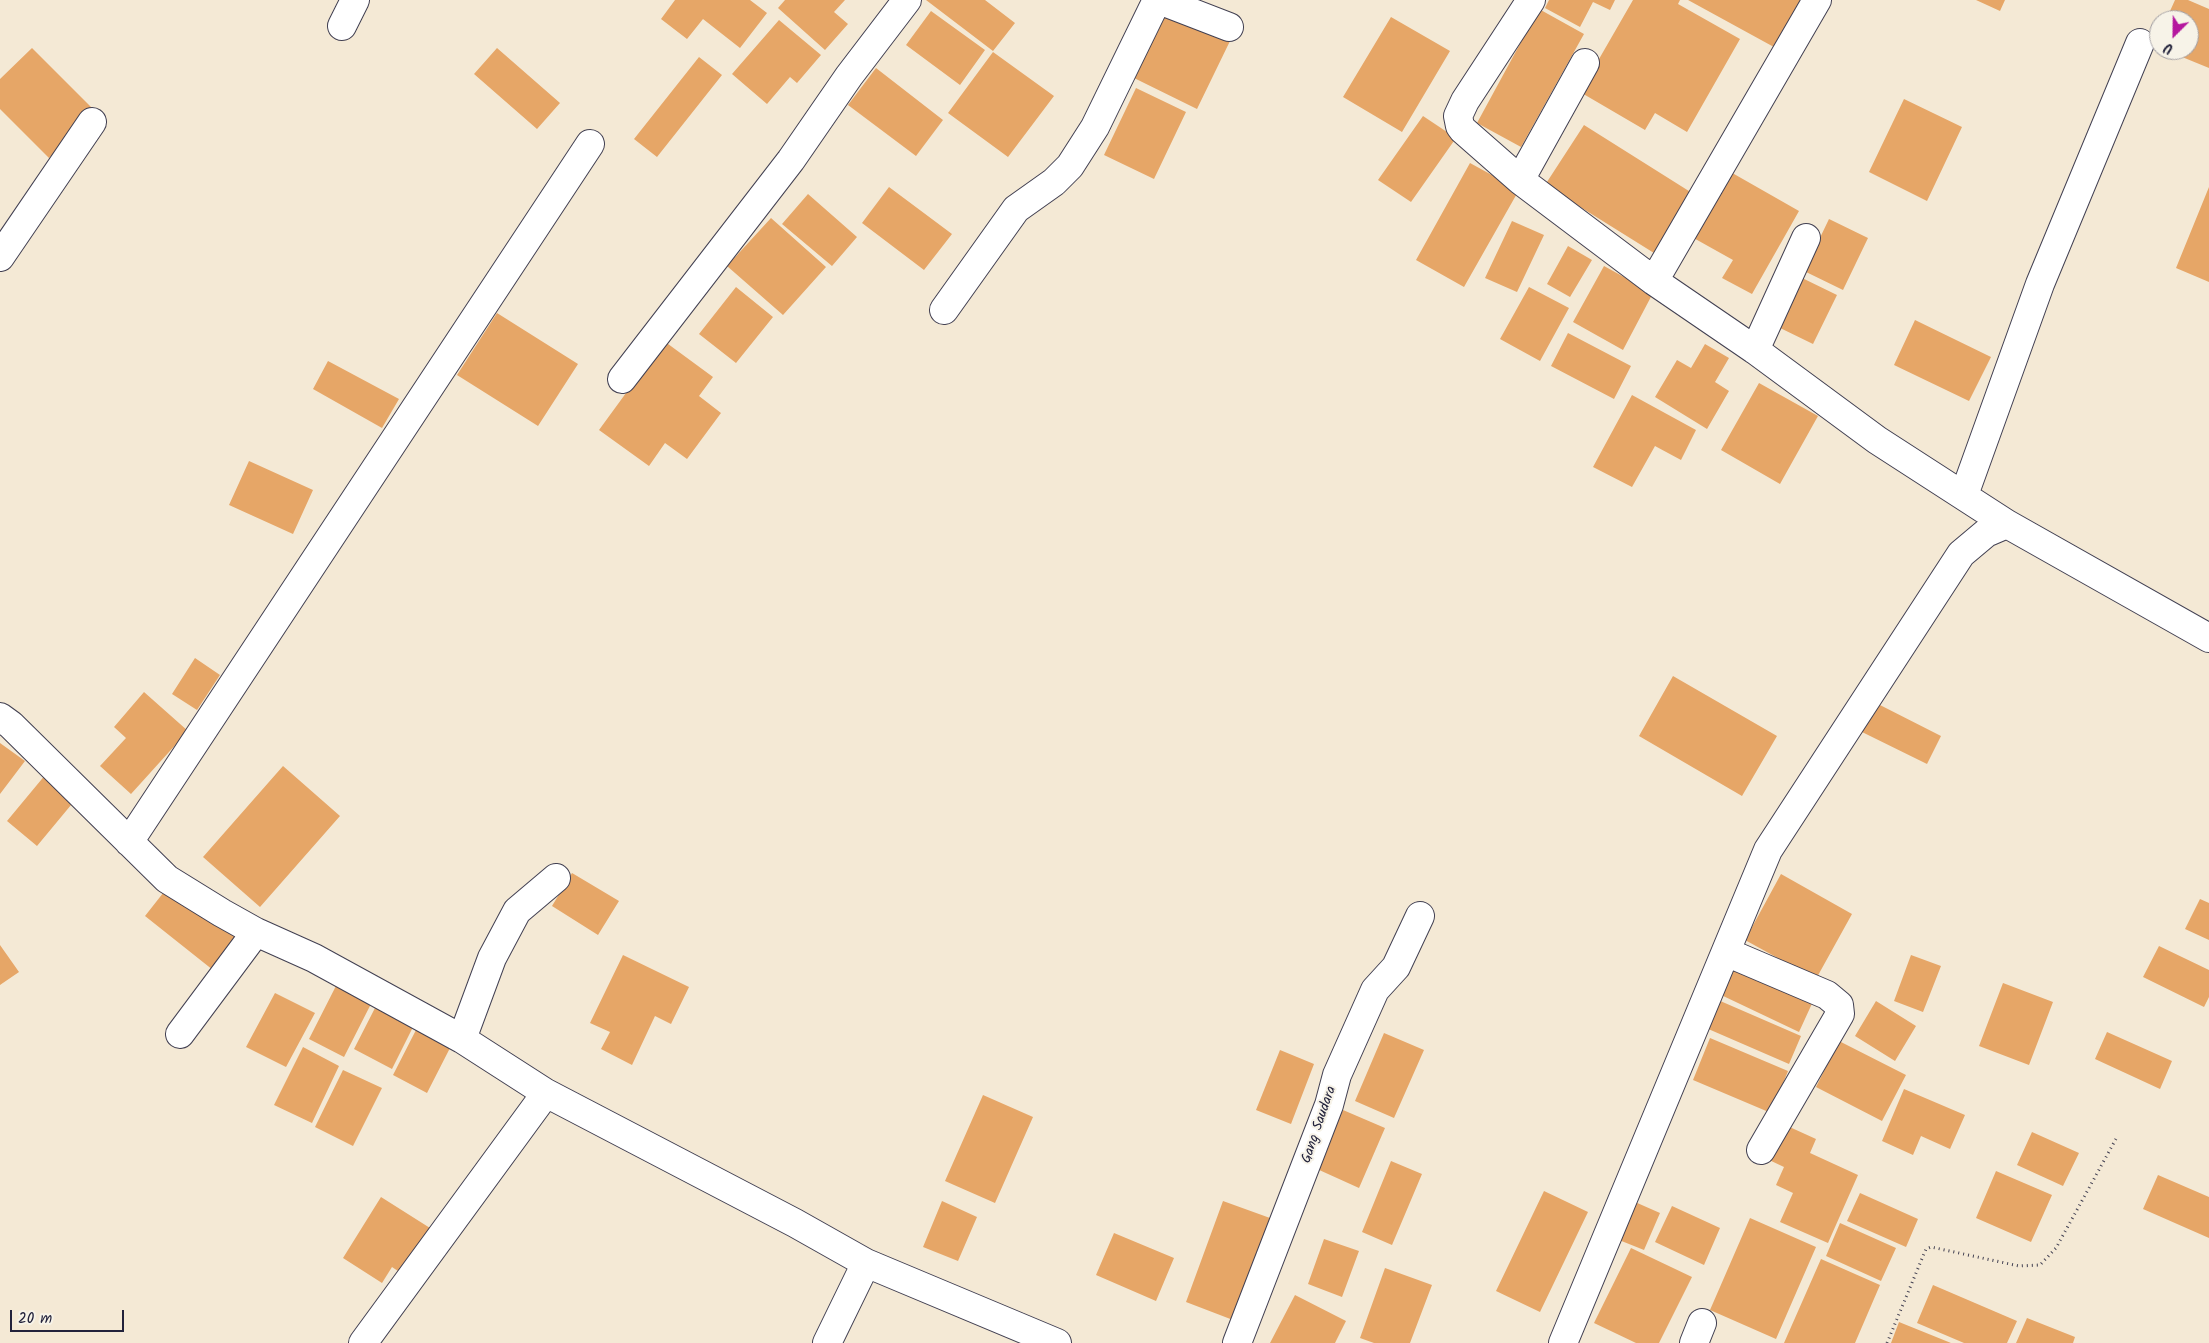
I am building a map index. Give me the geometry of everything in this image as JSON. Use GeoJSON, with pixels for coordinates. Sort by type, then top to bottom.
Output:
{"type":"FeatureCollection","features":[{"type":"Feature","properties":{"kind":"street"},"geometry":{"type":"LineString","coordinates":[[342,26],[355,0]]}},
{"type":"Feature","properties":{"kind":"street"},"geometry":{"type":"LineString","coordinates":[[622,379],[791,160],[849,76],[907,0]]}},
{"type":"Feature","properties":{"kind":"street"},"geometry":{"type":"LineString","coordinates":[[944,310],[1016,209],[1054,182],[1070,166],[1095,127],[1158,0],[1229,27]]}},
{"type":"Feature","properties":{"kind":"street"},"geometry":{"type":"LineString","coordinates":[[1531,0],[1465,101],[1458,116],[1463,130],[1520,180],[1654,281],[1755,350],[1877,440],[1964,494],[2007,524],[2209,638]]}},
{"type":"Feature","properties":{"kind":"street"},"geometry":{"type":"LineString","coordinates":[[1654,281],[1817,0]]}},
{"type":"Feature","properties":{"kind":"street"},"geometry":{"type":"LineString","coordinates":[[1964,494],[2040,284],[2140,44]]}},
{"type":"Feature","properties":{"kind":"street"},"geometry":{"type":"LineString","coordinates":[[1520,180],[1585,63]]}},
{"type":"Feature","properties":{"kind":"street"},"geometry":{"type":"LineString","coordinates":[[0,258],[92,122]]}},
{"type":"Feature","properties":{"kind":"street"},"geometry":{"type":"LineString","coordinates":[[129,842],[590,144]]}},
{"type":"Feature","properties":{"kind":"street"},"geometry":{"type":"LineString","coordinates":[[1755,350],[1806,238]]}},
{"type":"Feature","properties":{"kind":"street"},"geometry":{"type":"LineString","coordinates":[[1563,1343],[1768,850],[1962,554],[1986,533],[2007,524]]}},
{"type":"Feature","properties":{"kind":"street"},"geometry":{"type":"LineString","coordinates":[[0,717],[167,879],[256,932],[314,958],[462,1039],[546,1093],[794,1223],[866,1264],[1057,1343]]}},
{"type":"Feature","properties":{"kind":"street"},"geometry":{"type":"LineString","coordinates":[[462,1039],[492,958],[517,912],[556,878]]}},
{"type":"Feature","properties":{"kind":"street","name":"Gang Saudara"},"geometry":{"type":"LineString","coordinates":[[1237,1343],[1329,1105],[1337,1075],[1376,990],[1396,967],[1420,916]]}},
{"type":"Feature","properties":{"kind":"street"},"geometry":{"type":"LineString","coordinates":[[180,1034],[256,932]]}},
{"type":"Feature","properties":{"kind":"street"},"geometry":{"type":"LineString","coordinates":[[1726,952],[1827,995],[1839,1005],[1840,1014],[1761,1150]]}},
{"type":"Feature","properties":{"kind":"street"},"geometry":{"type":"LineString","coordinates":[[363,1343],[546,1093]]}},
{"type":"Feature","properties":{"kind":"street"},"geometry":{"type":"LineString","coordinates":[[827,1343],[866,1264]]}},
{"type":"Feature","properties":{"kind":"path"},"geometry":{"type":"LineString","coordinates":[[1887,1343],[1926,1249],[1931,1247],[2018,1266],[2040,1265],[2056,1248],[2117,1137]]}},
{"type":"Feature","properties":{"kind":"building"},"geometry":{"type":"Polygon","coordinates":[[[675,0],[750,0],[767,13],[740,48],[703,19],[687,39],[661,19],[675,0]]]}},
{"type":"Feature","properties":{"kind":"building"},"geometry":{"type":"Polygon","coordinates":[[[785,0],[845,0],[834,12],[848,24],[825,50],[778,8],[785,0]]]}},
{"type":"Feature","properties":{"kind":"building"},"geometry":{"type":"Polygon","coordinates":[[[926,0],[985,0],[1015,23],[993,51],[926,0]]]}},
{"type":"Feature","properties":{"kind":"building"},"geometry":{"type":"Polygon","coordinates":[[[1549,0],[1615,0],[1610,10],[1593,2],[1580,27],[1545,8],[1549,0]]]}},
{"type":"Feature","properties":{"kind":"building"},"geometry":{"type":"Polygon","coordinates":[[[1633,0],[1680,0],[1678,4],[1740,39],[1687,132],[1655,113],[1645,130],[1580,92],[1633,0]]]}},
{"type":"Feature","properties":{"kind":"building"},"geometry":{"type":"Polygon","coordinates":[[[1688,0],[1811,0],[1783,52],[1688,0]]]}},
{"type":"Feature","properties":{"kind":"building"},"geometry":{"type":"Polygon","coordinates":[[[1976,0],[2005,0],[2000,11],[1976,0]]]}},
{"type":"Feature","properties":{"kind":"building"},"geometry":{"type":"Polygon","coordinates":[[[2175,0],[2188,0],[2209,9],[2209,68],[2189,60],[2199,60],[2199,10],[2170,10],[2175,0]]]}},
{"type":"Feature","properties":{"kind":"building"},"geometry":{"type":"Polygon","coordinates":[[[1539,9],[1584,34],[1521,147],[1477,123],[1539,9]]]}},
{"type":"Feature","properties":{"kind":"building"},"geometry":{"type":"Polygon","coordinates":[[[1167,10],[1230,41],[1197,109],[1134,78],[1167,10]]]}},
{"type":"Feature","properties":{"kind":"building"},"geometry":{"type":"Polygon","coordinates":[[[931,11],[985,50],[960,85],[906,45],[931,11]]]}},
{"type":"Feature","properties":{"kind":"building"},"geometry":{"type":"Polygon","coordinates":[[[1391,17],[1450,51],[1402,132],[1343,97],[1391,17]]]}},
{"type":"Feature","properties":{"kind":"building"},"geometry":{"type":"Polygon","coordinates":[[[779,20],[821,55],[797,83],[790,77],[767,104],[732,74],[779,20]]]}},
{"type":"Feature","properties":{"kind":"building"},"geometry":{"type":"Polygon","coordinates":[[[32,48],[95,111],[49,158],[0,109],[0,79],[32,48]]]}},
{"type":"Feature","properties":{"kind":"building"},"geometry":{"type":"Polygon","coordinates":[[[497,48],[560,103],[537,129],[474,74],[497,48]]]}},
{"type":"Feature","properties":{"kind":"building"},"geometry":{"type":"Polygon","coordinates":[[[993,52],[1054,96],[1008,157],[948,113],[993,52]]]}},
{"type":"Feature","properties":{"kind":"building"},"geometry":{"type":"Polygon","coordinates":[[[699,57],[722,75],[657,157],[634,139],[699,57]]]}},
{"type":"Feature","properties":{"kind":"building"},"geometry":{"type":"Polygon","coordinates":[[[876,68],[943,120],[916,156],[848,105],[876,68]]]}},
{"type":"Feature","properties":{"kind":"building"},"geometry":{"type":"Polygon","coordinates":[[[1136,88],[1186,112],[1154,179],[1104,155],[1136,88]]]}},
{"type":"Feature","properties":{"kind":"building"},"geometry":{"type":"Polygon","coordinates":[[[1904,99],[1962,127],[1927,201],[1869,172],[1904,99]]]}},
{"type":"Feature","properties":{"kind":"building"},"geometry":{"type":"Polygon","coordinates":[[[1423,116],[1456,138],[1411,202],[1378,180],[1423,116]]]}},
{"type":"Feature","properties":{"kind":"building"},"geometry":{"type":"Polygon","coordinates":[[[1584,125],[1700,198],[1662,258],[1545,185],[1584,125]]]}},
{"type":"Feature","properties":{"kind":"building"},"geometry":{"type":"Polygon","coordinates":[[[1470,163],[1519,190],[1464,287],[1416,260],[1470,163]]]}},
{"type":"Feature","properties":{"kind":"building"},"geometry":{"type":"Polygon","coordinates":[[[1727,170],[1799,211],[1752,294],[1722,278],[1733,260],[1690,236],[1727,170]]]}},
{"type":"Feature","properties":{"kind":"building"},"geometry":{"type":"Polygon","coordinates":[[[889,187],[952,234],[924,270],[862,223],[889,187]]]}},
{"type":"Feature","properties":{"kind":"building"},"geometry":{"type":"Polygon","coordinates":[[[2209,187],[2209,282],[2176,268],[2209,187]]]}},
{"type":"Feature","properties":{"kind":"building"},"geometry":{"type":"Polygon","coordinates":[[[808,194],[857,237],[832,266],[782,224],[808,194]]]}},
{"type":"Feature","properties":{"kind":"building"},"geometry":{"type":"Polygon","coordinates":[[[771,218],[826,267],[783,315],[727,266],[771,218]]]}},
{"type":"Feature","properties":{"kind":"building"},"geometry":{"type":"Polygon","coordinates":[[[1829,219],[1868,238],[1843,290],[1804,271],[1829,219]]]}},
{"type":"Feature","properties":{"kind":"building"},"geometry":{"type":"Polygon","coordinates":[[[1512,221],[1544,235],[1517,292],[1485,278],[1512,221]]]}},
{"type":"Feature","properties":{"kind":"building"},"geometry":{"type":"Polygon","coordinates":[[[1568,246],[1592,260],[1570,297],[1547,284],[1568,246]]]}},
{"type":"Feature","properties":{"kind":"building"},"geometry":{"type":"Polygon","coordinates":[[[1604,266],[1653,293],[1623,350],[1573,322],[1604,266]]]}},
{"type":"Feature","properties":{"kind":"building"},"geometry":{"type":"Polygon","coordinates":[[[1798,276],[1837,295],[1813,344],[1774,325],[1798,276]]]}},
{"type":"Feature","properties":{"kind":"building"},"geometry":{"type":"Polygon","coordinates":[[[736,287],[773,317],[736,363],[699,334],[736,287]]]}},
{"type":"Feature","properties":{"kind":"building"},"geometry":{"type":"Polygon","coordinates":[[[1529,287],[1569,308],[1540,361],[1500,339],[1529,287]]]}},
{"type":"Feature","properties":{"kind":"building"},"geometry":{"type":"Polygon","coordinates":[[[497,313],[578,364],[538,426],[457,375],[497,313]]]}},
{"type":"Feature","properties":{"kind":"building"},"geometry":{"type":"Polygon","coordinates":[[[1915,320],[1991,357],[1969,401],[1894,365],[1915,320]]]}},
{"type":"Feature","properties":{"kind":"building"},"geometry":{"type":"Polygon","coordinates":[[[1568,333],[1631,366],[1614,399],[1551,366],[1568,333]]]}},
{"type":"Feature","properties":{"kind":"building"},"geometry":{"type":"Polygon","coordinates":[[[664,341],[713,377],[699,396],[721,413],[687,459],[665,443],[649,466],[599,430],[664,341]]]}},
{"type":"Feature","properties":{"kind":"building"},"geometry":{"type":"Polygon","coordinates":[[[1705,344],[1729,358],[1715,382],[1729,391],[1707,429],[1655,397],[1677,360],[1691,368],[1705,344]]]}},
{"type":"Feature","properties":{"kind":"building"},"geometry":{"type":"Polygon","coordinates":[[[328,361],[399,399],[382,428],[313,389],[328,361]]]}},
{"type":"Feature","properties":{"kind":"building"},"geometry":{"type":"Polygon","coordinates":[[[1759,383],[1818,416],[1780,484],[1721,450],[1759,383]]]}},
{"type":"Feature","properties":{"kind":"building"},"geometry":{"type":"Polygon","coordinates":[[[1632,395],[1696,430],[1681,460],[1655,446],[1632,487],[1593,467],[1632,395]]]}},
{"type":"Feature","properties":{"kind":"building"},"geometry":{"type":"Polygon","coordinates":[[[249,461],[313,490],[293,534],[229,505],[249,461]]]}},
{"type":"Feature","properties":{"kind":"building"},"geometry":{"type":"Polygon","coordinates":[[[195,658],[220,675],[197,710],[172,694],[195,658]]]}},
{"type":"Feature","properties":{"kind":"building"},"geometry":{"type":"Polygon","coordinates":[[[1673,676],[1777,736],[1742,796],[1639,736],[1673,676]]]}},
{"type":"Feature","properties":{"kind":"building"},"geometry":{"type":"Polygon","coordinates":[[[144,692],[188,731],[131,794],[100,766],[126,738],[114,727],[144,692]]]}},
{"type":"Feature","properties":{"kind":"building"},"geometry":{"type":"Polygon","coordinates":[[[1876,703],[1941,736],[1927,764],[1862,732],[1876,703]]]}},
{"type":"Feature","properties":{"kind":"building"},"geometry":{"type":"Polygon","coordinates":[[[0,743],[25,761],[0,794],[0,743]]]}},
{"type":"Feature","properties":{"kind":"building"},"geometry":{"type":"Polygon","coordinates":[[[283,766],[340,816],[260,907],[203,857],[283,766]]]}},
{"type":"Feature","properties":{"kind":"building"},"geometry":{"type":"Polygon","coordinates":[[[46,774],[76,799],[37,846],[7,821],[46,774]]]}},
{"type":"Feature","properties":{"kind":"building"},"geometry":{"type":"Polygon","coordinates":[[[572,873],[619,901],[598,935],[552,906],[572,873]]]}},
{"type":"Feature","properties":{"kind":"building"},"geometry":{"type":"Polygon","coordinates":[[[1781,874],[1852,914],[1816,979],[1745,940],[1781,874]]]}},
{"type":"Feature","properties":{"kind":"building"},"geometry":{"type":"Polygon","coordinates":[[[171,883],[244,941],[218,974],[145,916],[171,883]]]}},
{"type":"Feature","properties":{"kind":"building"},"geometry":{"type":"Polygon","coordinates":[[[2200,899],[2209,903],[2209,940],[2185,929],[2200,899]]]}},
{"type":"Feature","properties":{"kind":"building"},"geometry":{"type":"Polygon","coordinates":[[[0,945],[19,972],[0,985],[0,945]]]}},
{"type":"Feature","properties":{"kind":"building"},"geometry":{"type":"Polygon","coordinates":[[[2159,946],[2209,970],[2209,997],[2204,1007],[2143,977],[2159,946]]]}},
{"type":"Feature","properties":{"kind":"building"},"geometry":{"type":"Polygon","coordinates":[[[623,955],[689,987],[671,1024],[655,1016],[632,1065],[601,1049],[610,1032],[590,1023],[623,955]]]}},
{"type":"Feature","properties":{"kind":"building"},"geometry":{"type":"Polygon","coordinates":[[[1911,955],[1941,966],[1923,1012],[1894,1001],[1911,955]]]}},
{"type":"Feature","properties":{"kind":"building"},"geometry":{"type":"Polygon","coordinates":[[[1736,959],[1815,997],[1799,1032],[1719,994],[1736,959]]]}},
{"type":"Feature","properties":{"kind":"building"},"geometry":{"type":"Polygon","coordinates":[[[339,980],[374,998],[344,1057],[309,1039],[339,980]]]}},
{"type":"Feature","properties":{"kind":"building"},"geometry":{"type":"Polygon","coordinates":[[[2003,983],[2053,1002],[2029,1065],[1979,1046],[2003,983]]]}},
{"type":"Feature","properties":{"kind":"building"},"geometry":{"type":"Polygon","coordinates":[[[275,993],[315,1013],[286,1067],[246,1047],[275,993]]]}},
{"type":"Feature","properties":{"kind":"building"},"geometry":{"type":"Polygon","coordinates":[[[1718,1000],[1801,1036],[1789,1064],[1706,1028],[1718,1000]]]}},
{"type":"Feature","properties":{"kind":"building"},"geometry":{"type":"Polygon","coordinates":[[[1876,1001],[1916,1026],[1895,1061],[1855,1036],[1876,1001]]]}},
{"type":"Feature","properties":{"kind":"building"},"geometry":{"type":"Polygon","coordinates":[[[375,1008],[413,1027],[392,1069],[354,1049],[375,1008]]]}},
{"type":"Feature","properties":{"kind":"building"},"geometry":{"type":"Polygon","coordinates":[[[416,1030],[450,1048],[427,1093],[393,1075],[416,1030]]]}},
{"type":"Feature","properties":{"kind":"building"},"geometry":{"type":"Polygon","coordinates":[[[2107,1032],[2172,1061],[2160,1089],[2095,1059],[2107,1032]]]}},
{"type":"Feature","properties":{"kind":"building"},"geometry":{"type":"Polygon","coordinates":[[[1384,1033],[1424,1050],[1394,1118],[1355,1101],[1384,1033]]]}},
{"type":"Feature","properties":{"kind":"building"},"geometry":{"type":"Polygon","coordinates":[[[1710,1038],[1788,1071],[1771,1113],[1693,1080],[1710,1038]]]}},
{"type":"Feature","properties":{"kind":"building"},"geometry":{"type":"Polygon","coordinates":[[[1839,1041],[1906,1075],[1882,1121],[1816,1087],[1839,1041]]]}},
{"type":"Feature","properties":{"kind":"building"},"geometry":{"type":"Polygon","coordinates":[[[303,1047],[339,1066],[312,1123],[274,1105],[303,1047]]]}},
{"type":"Feature","properties":{"kind":"building"},"geometry":{"type":"Polygon","coordinates":[[[1280,1050],[1314,1064],[1291,1124],[1256,1110],[1280,1050]]]}},
{"type":"Feature","properties":{"kind":"building"},"geometry":{"type":"Polygon","coordinates":[[[343,1070],[382,1088],[353,1146],[315,1127],[343,1070]]]}},
{"type":"Feature","properties":{"kind":"building"},"geometry":{"type":"Polygon","coordinates":[[[1904,1089],[1965,1115],[1950,1149],[1921,1136],[1913,1155],[1882,1141],[1904,1089]]]}},
{"type":"Feature","properties":{"kind":"building"},"geometry":{"type":"Polygon","coordinates":[[[983,1095],[1033,1117],[995,1203],[945,1181],[983,1095]]]}},
{"type":"Feature","properties":{"kind":"building"},"geometry":{"type":"Polygon","coordinates":[[[1343,1110],[1385,1128],[1359,1188],[1317,1169],[1343,1110]]]}},
{"type":"Feature","properties":{"kind":"building"},"geometry":{"type":"Polygon","coordinates":[[[1783,1124],[1816,1139],[1810,1153],[1858,1175],[1828,1243],[1780,1222],[1793,1193],[1776,1185],[1784,1167],[1767,1159],[1783,1124]]]}},
{"type":"Feature","properties":{"kind":"building"},"geometry":{"type":"Polygon","coordinates":[[[2032,1132],[2079,1153],[2063,1186],[2017,1165],[2032,1132]]]}},
{"type":"Feature","properties":{"kind":"building"},"geometry":{"type":"Polygon","coordinates":[[[1391,1161],[1422,1174],[1392,1245],[1362,1232],[1391,1161]]]}},
{"type":"Feature","properties":{"kind":"building"},"geometry":{"type":"Polygon","coordinates":[[[1996,1171],[2052,1195],[2031,1242],[1976,1218],[1996,1171]]]}},
{"type":"Feature","properties":{"kind":"building"},"geometry":{"type":"Polygon","coordinates":[[[2158,1175],[2209,1197],[2209,1238],[2143,1209],[2158,1175]]]}},
{"type":"Feature","properties":{"kind":"building"},"geometry":{"type":"Polygon","coordinates":[[[1544,1191],[1588,1212],[1540,1312],[1496,1291],[1544,1191]]]}},
{"type":"Feature","properties":{"kind":"building"},"geometry":{"type":"Polygon","coordinates":[[[1860,1193],[1918,1219],[1906,1247],[1847,1221],[1860,1193]]]}},
{"type":"Feature","properties":{"kind":"building"},"geometry":{"type":"Polygon","coordinates":[[[381,1197],[430,1228],[401,1273],[392,1267],[382,1283],[343,1258],[381,1197]]]}},
{"type":"Feature","properties":{"kind":"building"},"geometry":{"type":"Polygon","coordinates":[[[942,1201],[977,1217],[958,1261],[923,1247],[942,1201]]]}},
{"type":"Feature","properties":{"kind":"building"},"geometry":{"type":"Polygon","coordinates":[[[1223,1201],[1270,1218],[1233,1320],[1186,1302],[1223,1201]]]}},
{"type":"Feature","properties":{"kind":"building"},"geometry":{"type":"Polygon","coordinates":[[[1635,1202],[1660,1213],[1644,1250],[1619,1240],[1635,1202]]]}},
{"type":"Feature","properties":{"kind":"building"},"geometry":{"type":"Polygon","coordinates":[[[1672,1206],[1720,1228],[1704,1265],[1655,1242],[1672,1206]]]}},
{"type":"Feature","properties":{"kind":"building"},"geometry":{"type":"Polygon","coordinates":[[[1750,1218],[1816,1247],[1776,1339],[1710,1310],[1750,1218]]]}},
{"type":"Feature","properties":{"kind":"building"},"geometry":{"type":"Polygon","coordinates":[[[1840,1223],[1896,1248],[1881,1281],[1826,1256],[1840,1223]]]}},
{"type":"Feature","properties":{"kind":"building"},"geometry":{"type":"Polygon","coordinates":[[[1114,1233],[1174,1258],[1156,1301],[1096,1275],[1114,1233]]]}},
{"type":"Feature","properties":{"kind":"building"},"geometry":{"type":"Polygon","coordinates":[[[1324,1239],[1359,1251],[1342,1297],[1308,1284],[1324,1239]]]}},
{"type":"Feature","properties":{"kind":"building"},"geometry":{"type":"Polygon","coordinates":[[[1631,1248],[1692,1277],[1659,1343],[1636,1343],[1594,1323],[1631,1248]]]}},
{"type":"Feature","properties":{"kind":"building"},"geometry":{"type":"Polygon","coordinates":[[[1821,1259],[1880,1285],[1855,1343],[1784,1343],[1821,1259]]]}},
{"type":"Feature","properties":{"kind":"building"},"geometry":{"type":"Polygon","coordinates":[[[1385,1268],[1432,1285],[1410,1343],[1374,1343],[1360,1338],[1385,1268]]]}},
{"type":"Feature","properties":{"kind":"building"},"geometry":{"type":"Polygon","coordinates":[[[1933,1285],[2017,1321],[2007,1343],[1964,1343],[1917,1323],[1933,1285]]]}},
{"type":"Feature","properties":{"kind":"building"},"geometry":{"type":"Polygon","coordinates":[[[1295,1295],[1346,1321],[1335,1343],[1270,1343],[1295,1295]]]}},
{"type":"Feature","properties":{"kind":"building"},"geometry":{"type":"Polygon","coordinates":[[[2027,1318],[2075,1337],[2073,1343],[2016,1343],[2027,1318]]]}},
{"type":"Feature","properties":{"kind":"building"},"geometry":{"type":"Polygon","coordinates":[[[1899,1322],[1951,1343],[1891,1343],[1899,1322]]]}}]}
